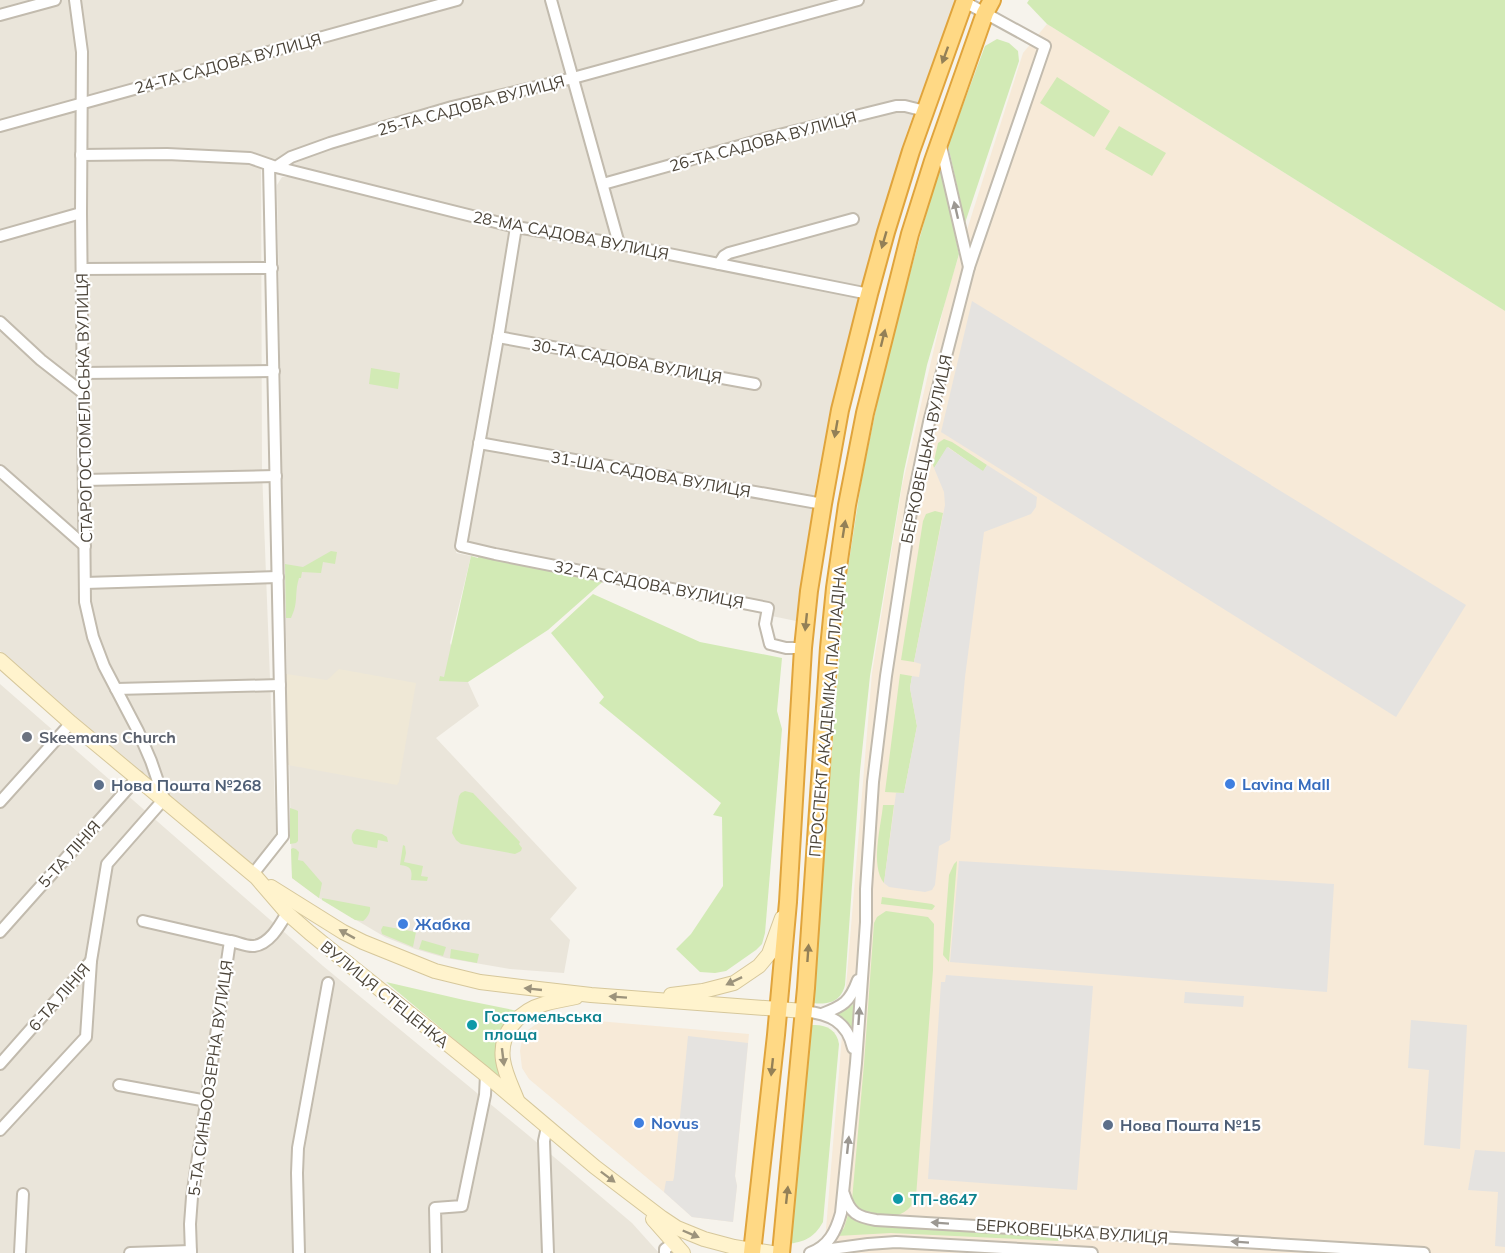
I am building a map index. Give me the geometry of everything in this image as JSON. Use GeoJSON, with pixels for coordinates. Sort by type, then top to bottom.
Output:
{"type":"FeatureCollection","features":[{"type":"Feature","properties":{"kind":"highway","name":"ПРОСПЕКТ АКАДЕМІКА ПАЛЛАДІНА"},"geometry":{"type":"LineString","coordinates":[[778,1009],[788,902],[803,648],[809,591],[840,410],[892,212],[925,111],[965,1]]}},
{"type":"Feature","properties":{"kind":"highway","name":"ПРОСПЕКТ АКАДЕМІКА ПАЛЛАДІНА"},"geometry":{"type":"LineString","coordinates":[[804,1011],[829,648],[846,515],[865,413],[910,234],[940,141],[989,7]]}},
{"type":"Feature","properties":{"kind":"highway"},"geometry":{"type":"LineString","coordinates":[[752,1252],[778,1009]]}},
{"type":"Feature","properties":{"kind":"highway"},"geometry":{"type":"LineString","coordinates":[[781,1253],[804,1011]]}},
{"type":"Feature","properties":{"kind":"main road","name":"ВУЛИЦЯ СТЕЦЕНКА"},"geometry":{"type":"LineString","coordinates":[[1,663],[256,877],[343,932],[435,971],[480,982],[591,994]]}},
{"type":"Feature","properties":{"kind":"main road","name":"ВУЛИЦЯ СТЕЦЕНКА"},"geometry":{"type":"LineString","coordinates":[[256,877],[287,913],[518,1102]]}},
{"type":"Feature","properties":{"kind":"main road"},"geometry":{"type":"LineString","coordinates":[[644,999],[703,991],[734,983],[759,966],[769,954],[788,902]]}},
{"type":"Feature","properties":{"kind":"main road"},"geometry":{"type":"LineString","coordinates":[[772,1253],[752,1252],[704,1239],[677,1228],[595,1167],[518,1102],[505,1071],[502,1045],[508,1030],[520,1017],[542,1004],[591,994],[804,1011]]}},
{"type":"Feature","properties":{"kind":"main road"},"geometry":{"type":"LineString","coordinates":[[642,1202],[652,1218],[679,1248]]}},
{"type":"Feature","properties":{"kind":"street"},"geometry":{"type":"LineString","coordinates":[[0,15],[55,0]]}},
{"type":"Feature","properties":{"kind":"street","name":"СТАРОГОСТОМЕЛЬСЬКА ВУЛИЦЯ"},"geometry":{"type":"LineString","coordinates":[[75,0],[82,52],[82,392],[86,602],[93,637],[104,666],[138,731],[164,799]]}},
{"type":"Feature","properties":{"kind":"street","name":"24-ТА САДОВА ВУЛИЦЯ"},"geometry":{"type":"LineString","coordinates":[[0,126],[456,0]]}},
{"type":"Feature","properties":{"kind":"street"},"geometry":{"type":"LineString","coordinates":[[551,0],[619,244]]}},
{"type":"Feature","properties":{"kind":"street","name":"25-ТА САДОВА ВУЛИЦЯ"},"geometry":{"type":"LineString","coordinates":[[272,166],[330,143],[452,107],[573,78],[858,0]]}},
{"type":"Feature","properties":{"kind":"street"},"geometry":{"type":"LineString","coordinates":[[965,1],[989,7]]}},
{"type":"Feature","properties":{"kind":"street","name":"БЕРКОВЕЦЬКА ВУЛИЦЯ"},"geometry":{"type":"LineString","coordinates":[[812,1252],[832,1236],[838,1227],[842,1213],[856,1063],[873,782],[886,676],[914,491],[929,422],[969,267],[1045,46],[989,7]]}},
{"type":"Feature","properties":{"kind":"street","name":"26-ТА САДОВА ВУЛИЦЯ"},"geometry":{"type":"LineString","coordinates":[[603,184],[775,136],[896,106],[925,111]]}},
{"type":"Feature","properties":{"kind":"street"},"geometry":{"type":"LineString","coordinates":[[940,141],[969,267]]}},
{"type":"Feature","properties":{"kind":"street"},"geometry":{"type":"LineString","coordinates":[[81,155],[218,156],[250,158],[272,166],[283,836],[256,877]]}},
{"type":"Feature","properties":{"kind":"street","name":"28-МА САДОВА ВУЛИЦЯ"},"geometry":{"type":"LineString","coordinates":[[272,166],[516,226],[619,244],[869,294]]}},
{"type":"Feature","properties":{"kind":"street"},"geometry":{"type":"LineString","coordinates":[[0,236],[81,213]]}},
{"type":"Feature","properties":{"kind":"street"},"geometry":{"type":"LineString","coordinates":[[719,264],[729,253],[853,219]]}},
{"type":"Feature","properties":{"kind":"street"},"geometry":{"type":"LineString","coordinates":[[479,443],[516,226]]}},
{"type":"Feature","properties":{"kind":"street"},"geometry":{"type":"LineString","coordinates":[[82,268],[272,268]]}},
{"type":"Feature","properties":{"kind":"street"},"geometry":{"type":"LineString","coordinates":[[0,322],[82,392]]}},
{"type":"Feature","properties":{"kind":"street","name":"30-ТА САДОВА ВУЛИЦЯ"},"geometry":{"type":"LineString","coordinates":[[498,337],[755,384]]}},
{"type":"Feature","properties":{"kind":"street"},"geometry":{"type":"LineString","coordinates":[[82,373],[274,371]]}},
{"type":"Feature","properties":{"kind":"street","name":"31-ША САДОВА ВУЛИЦЯ"},"geometry":{"type":"LineString","coordinates":[[479,443],[823,504]]}},
{"type":"Feature","properties":{"kind":"street","name":"32-ГА САДОВА ВУЛИЦЯ"},"geometry":{"type":"LineString","coordinates":[[479,443],[461,546],[768,608],[765,624],[770,644],[786,648],[803,648]]}},
{"type":"Feature","properties":{"kind":"street"},"geometry":{"type":"LineString","coordinates":[[0,471],[85,546]]}},
{"type":"Feature","properties":{"kind":"street"},"geometry":{"type":"LineString","coordinates":[[84,480],[276,476]]}},
{"type":"Feature","properties":{"kind":"street"},"geometry":{"type":"LineString","coordinates":[[85,583],[278,577]]}},
{"type":"Feature","properties":{"kind":"street"},"geometry":{"type":"LineString","coordinates":[[116,689],[280,685]]}},
{"type":"Feature","properties":{"kind":"street"},"geometry":{"type":"LineString","coordinates":[[0,802],[71,723]]}},
{"type":"Feature","properties":{"kind":"street","name":"5-ТА ЛІНІЯ"},"geometry":{"type":"LineString","coordinates":[[0,932],[138,777]]}},
{"type":"Feature","properties":{"kind":"street","name":"6-ТА ЛІНІЯ"},"geometry":{"type":"LineString","coordinates":[[0,1064],[92,961],[107,864],[164,799]]}},
{"type":"Feature","properties":{"kind":"street","name":"5-ТА СИНЬООЗЕРНА ВУЛИЦЯ"},"geometry":{"type":"LineString","coordinates":[[191,1252],[192,1197],[230,941],[253,946],[266,941],[272,936],[287,913]]}},
{"type":"Feature","properties":{"kind":"street"},"geometry":{"type":"LineString","coordinates":[[143,921],[230,941]]}},
{"type":"Feature","properties":{"kind":"street"},"geometry":{"type":"LineString","coordinates":[[0,1130],[86,1037],[92,961]]}},
{"type":"Feature","properties":{"kind":"street","name":"БЕРКОВЕЦЬКА ВУЛИЦЯ"},"geometry":{"type":"LineString","coordinates":[[822,1014],[839,1007],[850,998],[862,969]]}},
{"type":"Feature","properties":{"kind":"street"},"geometry":{"type":"LineString","coordinates":[[299,1253],[298,1148],[327,983]]}},
{"type":"Feature","properties":{"kind":"street","name":"БЕРКОВЕЦЬКА ВУЛИЦЯ"},"geometry":{"type":"LineString","coordinates":[[804,1011],[834,1019],[847,1030],[856,1063]]}},
{"type":"Feature","properties":{"kind":"street"},"geometry":{"type":"LineString","coordinates":[[436,1253],[435,1208],[462,1206],[485,1095],[486,1075]]}},
{"type":"Feature","properties":{"kind":"street"},"geometry":{"type":"LineString","coordinates":[[119,1085],[207,1101]]}},
{"type":"Feature","properties":{"kind":"street"},"geometry":{"type":"LineString","coordinates":[[548,1127],[544,1141],[548,1253]]}},
{"type":"Feature","properties":{"kind":"street","name":"БЕРКОВЕЦЬКА ВУЛИЦЯ"},"geometry":{"type":"LineString","coordinates":[[843,1191],[848,1206],[857,1215],[876,1220],[1424,1253]]}},
{"type":"Feature","properties":{"kind":"street"},"geometry":{"type":"LineString","coordinates":[[20,1253],[23,1194]]}},
{"type":"Feature","properties":{"kind":"street","name":"БЕРКОВЕЦЬКА ВУЛИЦЯ"},"geometry":{"type":"LineString","coordinates":[[812,1252],[896,1242],[1092,1253]]}},
{"type":"Feature","properties":{"kind":"street"},"geometry":{"type":"LineString","coordinates":[[665,1253],[665,1249],[679,1248]]}},
{"type":"Feature","properties":{"kind":"street"},"geometry":{"type":"LineString","coordinates":[[130,1253],[191,1252]]}},
{"type":"Feature","properties":{"kind":"shaded area"},"geometry":{"type":"Polygon","coordinates":[[[0,0],[956,0],[907,132],[863,284],[816,484],[796,621],[459,551],[522,222],[261,158],[262,470],[276,835],[252,870],[0,651],[0,0]]]}},
{"type":"Feature","properties":{"kind":"shaded area"},"geometry":{"type":"Polygon","coordinates":[[[1047,24],[1505,311],[1505,1253],[824,1253],[872,673],[902,486],[947,293],[1023,53],[1047,24]]]}},
{"type":"Feature","properties":{"kind":"shaded area"},"geometry":{"type":"Polygon","coordinates":[[[282,177],[290,177],[511,231],[456,553],[471,556],[450,643],[479,706],[436,738],[577,888],[550,919],[570,940],[564,973],[510,969],[446,958],[415,949],[385,937],[319,898],[292,878],[277,185],[282,177]]]}},
{"type":"Feature","properties":{"kind":"shaded area"},"geometry":{"type":"Polygon","coordinates":[[[972,301],[1466,605],[1396,717],[941,432],[972,301]]]}},
{"type":"Feature","properties":{"kind":"shaded area"},"geometry":{"type":"Polygon","coordinates":[[[947,447],[983,471],[987,465],[1037,497],[1036,507],[1031,514],[984,532],[965,677],[950,840],[939,846],[935,885],[932,890],[925,892],[889,887],[884,883],[896,793],[904,793],[917,726],[910,688],[912,676],[919,677],[921,664],[914,662],[945,505],[944,492],[934,468],[947,447]]]}},
{"type":"Feature","properties":{"kind":"shaded area"},"geometry":{"type":"Polygon","coordinates":[[[339,669],[416,683],[397,785],[288,765],[286,674],[327,680],[339,669]]]}},
{"type":"Feature","properties":{"kind":"shaded area"},"geometry":{"type":"Polygon","coordinates":[[[0,684],[323,966],[632,1223],[659,1253],[0,1253],[0,684]]]}},
{"type":"Feature","properties":{"kind":"shaded area"},"geometry":{"type":"Polygon","coordinates":[[[959,861],[1334,884],[1327,992],[950,962],[959,861]]]}},
{"type":"Feature","properties":{"kind":"shaded area"},"geometry":{"type":"Polygon","coordinates":[[[946,975],[1093,986],[1077,1190],[928,1179],[941,982],[945,982],[946,975]]]}},
{"type":"Feature","properties":{"kind":"shaded area"},"geometry":{"type":"Polygon","coordinates":[[[1185,992],[1244,996],[1243,1007],[1184,1003],[1185,992]]]}},
{"type":"Feature","properties":{"kind":"shaded area"},"geometry":{"type":"Polygon","coordinates":[[[551,1017],[749,1034],[735,1176],[737,1186],[733,1222],[692,1217],[529,1079],[522,1068],[520,1051],[522,1039],[528,1030],[551,1017]]]}},
{"type":"Feature","properties":{"kind":"shaded area"},"geometry":{"type":"Polygon","coordinates":[[[1411,1020],[1467,1025],[1460,1149],[1424,1145],[1429,1070],[1408,1068],[1411,1020]]]}},
{"type":"Feature","properties":{"kind":"shaded area"},"geometry":{"type":"Polygon","coordinates":[[[688,1036],[748,1043],[735,1176],[737,1186],[733,1222],[692,1217],[664,1192],[666,1181],[673,1181],[674,1177],[688,1036]]]}},
{"type":"Feature","properties":{"kind":"shaded area"},"geometry":{"type":"Polygon","coordinates":[[[1475,1150],[1505,1152],[1505,1247],[1495,1246],[1498,1192],[1468,1190],[1475,1150]]]}},
{"type":"Feature","properties":{"kind":"green space"},"geometry":{"type":"Polygon","coordinates":[[[1029,0],[1505,0],[1505,311],[1047,24],[1027,3],[1029,0]]]}},
{"type":"Feature","properties":{"kind":"green space"},"geometry":{"type":"Polygon","coordinates":[[[997,39],[1009,43],[1018,51],[1019,61],[965,223],[948,145],[985,46],[997,39]]]}},
{"type":"Feature","properties":{"kind":"green space"},"geometry":{"type":"Polygon","coordinates":[[[1057,77],[1110,111],[1094,137],[1040,103],[1057,77]]]}},
{"type":"Feature","properties":{"kind":"green space"},"geometry":{"type":"Polygon","coordinates":[[[1119,126],[1166,153],[1152,176],[1105,149],[1119,126]]]}},
{"type":"Feature","properties":{"kind":"green space"},"geometry":{"type":"Polygon","coordinates":[[[940,164],[959,254],[927,365],[904,471],[870,676],[860,771],[845,985],[837,999],[824,1003],[813,1003],[844,594],[862,477],[886,361],[940,164]]]}},
{"type":"Feature","properties":{"kind":"green space"},"geometry":{"type":"Polygon","coordinates":[[[371,368],[400,373],[398,389],[369,384],[371,368]]]}},
{"type":"Feature","properties":{"kind":"green space"},"geometry":{"type":"Polygon","coordinates":[[[944,439],[987,465],[983,472],[948,447],[934,468],[938,443],[944,439]]]}},
{"type":"Feature","properties":{"kind":"green space"},"geometry":{"type":"Polygon","coordinates":[[[935,511],[943,513],[914,662],[901,660],[923,521],[926,514],[935,511]]]}},
{"type":"Feature","properties":{"kind":"green space"},"geometry":{"type":"Polygon","coordinates":[[[331,551],[337,552],[335,564],[323,562],[321,573],[302,572],[291,618],[286,618],[285,564],[303,567],[331,551]]]}},
{"type":"Feature","properties":{"kind":"green space"},"geometry":{"type":"Polygon","coordinates":[[[479,555],[608,577],[548,630],[468,682],[439,681],[440,676],[444,677],[471,556],[478,558],[479,555]]]}},
{"type":"Feature","properties":{"kind":"green space"},"geometry":{"type":"Polygon","coordinates":[[[593,594],[700,642],[782,658],[777,711],[782,729],[765,933],[762,944],[756,950],[726,971],[700,972],[676,949],[691,934],[723,886],[722,817],[713,815],[721,803],[599,703],[604,697],[551,633],[593,594]]]}},
{"type":"Feature","properties":{"kind":"green space"},"geometry":{"type":"Polygon","coordinates":[[[900,674],[912,676],[910,688],[917,726],[904,793],[885,792],[900,674]]]}},
{"type":"Feature","properties":{"kind":"green space"},"geometry":{"type":"Polygon","coordinates":[[[465,791],[473,793],[520,842],[521,851],[515,854],[461,844],[456,840],[452,833],[459,796],[465,791]]]}},
{"type":"Feature","properties":{"kind":"green space"},"geometry":{"type":"Polygon","coordinates":[[[883,805],[894,805],[884,883],[880,875],[877,856],[883,805]]]}},
{"type":"Feature","properties":{"kind":"green space"},"geometry":{"type":"Polygon","coordinates":[[[290,808],[298,811],[298,841],[290,844],[290,808]]]}},
{"type":"Feature","properties":{"kind":"green space"},"geometry":{"type":"Polygon","coordinates":[[[357,829],[382,834],[387,837],[388,842],[378,840],[377,848],[354,844],[352,836],[357,829]]]}},
{"type":"Feature","properties":{"kind":"green space"},"geometry":{"type":"Polygon","coordinates":[[[403,845],[406,853],[404,862],[423,866],[421,876],[428,877],[427,881],[411,880],[410,869],[400,865],[403,845]]]}},
{"type":"Feature","properties":{"kind":"green space"},"geometry":{"type":"Polygon","coordinates":[[[291,849],[299,852],[298,860],[303,861],[322,883],[319,898],[292,878],[291,849]]]}},
{"type":"Feature","properties":{"kind":"green space"},"geometry":{"type":"Polygon","coordinates":[[[957,861],[949,962],[943,955],[949,875],[957,861]]]}},
{"type":"Feature","properties":{"kind":"green space"},"geometry":{"type":"Polygon","coordinates":[[[882,897],[935,906],[932,910],[881,904],[882,897]]]}},
{"type":"Feature","properties":{"kind":"green space"},"geometry":{"type":"Polygon","coordinates":[[[322,898],[370,907],[370,911],[363,921],[355,920],[322,898]]]}},
{"type":"Feature","properties":{"kind":"green space"},"geometry":{"type":"Polygon","coordinates":[[[886,911],[928,917],[934,924],[933,970],[916,1197],[905,1212],[894,1216],[864,1213],[852,1200],[874,923],[877,917],[886,911]]]}},
{"type":"Feature","properties":{"kind":"green space"},"geometry":{"type":"Polygon","coordinates":[[[383,926],[416,932],[413,947],[382,934],[383,926]]]}},
{"type":"Feature","properties":{"kind":"green space"},"geometry":{"type":"Polygon","coordinates":[[[422,940],[446,947],[443,956],[419,949],[422,940]]]}},
{"type":"Feature","properties":{"kind":"green space"},"geometry":{"type":"Polygon","coordinates":[[[451,949],[479,954],[477,963],[450,958],[451,949]]]}},
{"type":"Feature","properties":{"kind":"green space"},"geometry":{"type":"Polygon","coordinates":[[[386,982],[518,1011],[498,1076],[386,982]]]}},
{"type":"Feature","properties":{"kind":"green space"},"geometry":{"type":"Polygon","coordinates":[[[858,999],[856,1032],[843,1021],[830,1015],[850,1007],[858,999]]]}},
{"type":"Feature","properties":{"kind":"green space"},"geometry":{"type":"Polygon","coordinates":[[[812,1025],[830,1029],[836,1035],[839,1044],[823,1222],[808,1238],[787,1244],[810,1029],[812,1025]]]}},
{"type":"Feature","properties":{"kind":"green space"},"geometry":{"type":"Polygon","coordinates":[[[848,1215],[855,1221],[866,1224],[1060,1236],[1061,1238],[1060,1241],[891,1233],[837,1236],[844,1228],[848,1215]]]}},
{"type":"Feature","properties":{"kind":"place","name":"Skeemans Church"},"geometry":{"type":"Point","coordinates":[27,737]}},
{"type":"Feature","properties":{"kind":"place","name":"Lavina Mall"},"geometry":{"type":"Point","coordinates":[1230,784]}},
{"type":"Feature","properties":{"kind":"place","name":"Нова Пошта №268"},"geometry":{"type":"Point","coordinates":[99,785]}},
{"type":"Feature","properties":{"kind":"place","name":"Жабка"},"geometry":{"type":"Point","coordinates":[403,924]}},
{"type":"Feature","properties":{"kind":"place","name":"Гостомельська площа"},"geometry":{"type":"Point","coordinates":[472,1025]}},
{"type":"Feature","properties":{"kind":"place","name":"Novus"},"geometry":{"type":"Point","coordinates":[639,1123]}},
{"type":"Feature","properties":{"kind":"place","name":"Нова Пошта №15"},"geometry":{"type":"Point","coordinates":[1108,1125]}},
{"type":"Feature","properties":{"kind":"place","name":"ТП-8647"},"geometry":{"type":"Point","coordinates":[898,1199]}}]}
